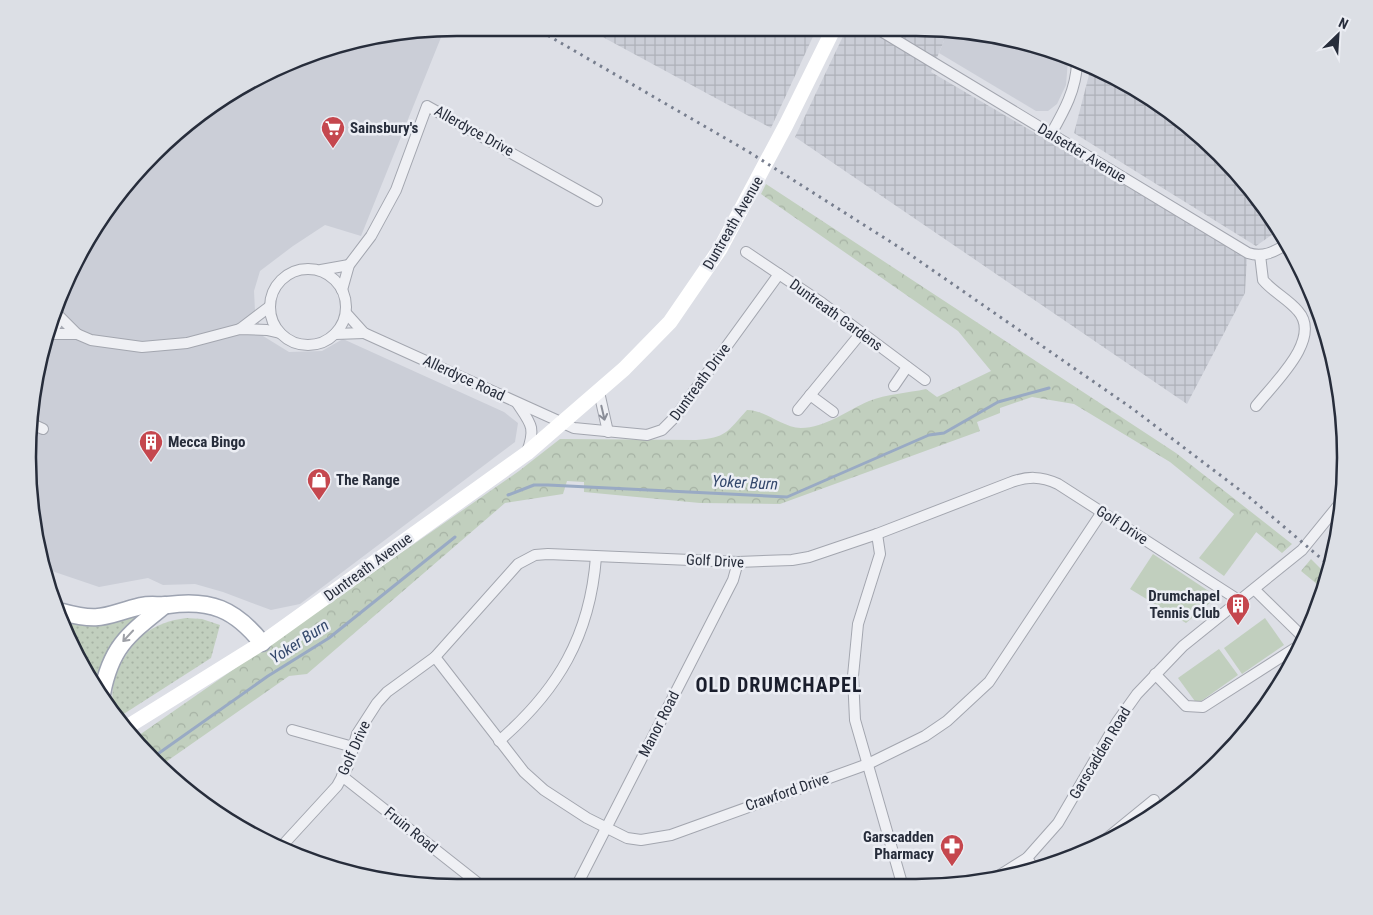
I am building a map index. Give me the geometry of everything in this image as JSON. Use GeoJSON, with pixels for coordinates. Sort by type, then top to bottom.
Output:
{"type":"FeatureCollection","features":[{"type":"Feature","properties":{"kind":"main road"},"geometry":{"type":"LineString","coordinates":[[66,613],[92,619],[153,604],[165,605],[194,602],[222,609],[244,621],[262,642]]}},
{"type":"Feature","properties":{"kind":"main road"},"geometry":{"type":"LineString","coordinates":[[104,686],[108,668],[123,642],[138,626],[165,605]]}},
{"type":"Feature","properties":{"kind":"street","name":"Duntreath Avenue"},"geometry":{"type":"LineString","coordinates":[[132,725],[262,642],[527,453],[599,392],[670,322],[714,258],[782,134],[830,36]]}},
{"type":"Feature","properties":{"kind":"street","name":"Dalsetter Avenue"},"geometry":{"type":"LineString","coordinates":[[889,36],[1248,252],[1260,255]]}},
{"type":"Feature","properties":{"kind":"street"},"geometry":{"type":"LineString","coordinates":[[1051,134],[1074,88],[1076,68]]}},
{"type":"Feature","properties":{"kind":"street","name":"Allerdyce Drive"},"geometry":{"type":"LineString","coordinates":[[342,290],[349,265],[371,236],[396,190],[427,106],[597,201]]}},
{"type":"Feature","properties":{"kind":"street"},"geometry":{"type":"LineString","coordinates":[[1256,406],[1301,348],[1306,330],[1298,310],[1263,280],[1260,255],[1280,247]]}},
{"type":"Feature","properties":{"kind":"street","name":"Duntreath Gardens"},"geometry":{"type":"LineString","coordinates":[[746,252],[822,303],[925,380]]}},
{"type":"Feature","properties":{"kind":"street"},"geometry":{"type":"LineString","coordinates":[[318,271],[349,265]]}},
{"type":"Feature","properties":{"kind":"street"},"geometry":{"type":"LineString","coordinates":[[280,333],[271,318],[269,307],[272,292],[282,279],[303,269],[318,271],[330,276],[342,290],[346,301],[346,313],[343,322],[335,334]]}},
{"type":"Feature","properties":{"kind":"street","name":"Duntreath Drive"},"geometry":{"type":"LineString","coordinates":[[563,423],[574,428],[647,435],[662,430],[670,424],[779,274]]}},
{"type":"Feature","properties":{"kind":"street","name":"Allerdyce Road"},"geometry":{"type":"LineString","coordinates":[[240,329],[269,307]]}},
{"type":"Feature","properties":{"kind":"street","name":"Allerdyce Road"},"geometry":{"type":"LineString","coordinates":[[346,313],[364,333],[563,423]]}},
{"type":"Feature","properties":{"kind":"street","name":"Allerdyce Road"},"geometry":{"type":"LineString","coordinates":[[61,316],[77,334]]}},
{"type":"Feature","properties":{"kind":"street","name":"Allerdyce Road"},"geometry":{"type":"LineString","coordinates":[[55,334],[77,334],[91,340],[155,347],[187,343],[240,329],[267,330],[280,333],[289,341],[302,346],[319,344],[335,334],[364,333]]}},
{"type":"Feature","properties":{"kind":"street"},"geometry":{"type":"LineString","coordinates":[[798,410],[861,333]]}},
{"type":"Feature","properties":{"kind":"street"},"geometry":{"type":"LineString","coordinates":[[894,386],[908,367]]}},
{"type":"Feature","properties":{"kind":"street"},"geometry":{"type":"LineString","coordinates":[[599,392],[608,432]]}},
{"type":"Feature","properties":{"kind":"street"},"geometry":{"type":"LineString","coordinates":[[810,395],[832,412]]}},
{"type":"Feature","properties":{"kind":"street"},"geometry":{"type":"LineString","coordinates":[[517,402],[532,426],[532,436],[527,453]]}},
{"type":"Feature","properties":{"kind":"street"},"geometry":{"type":"LineString","coordinates":[[37,427],[43,429]]}},
{"type":"Feature","properties":{"kind":"street","name":"Golf Drive"},"geometry":{"type":"LineString","coordinates":[[286,842],[328,798],[342,776],[365,721],[382,698],[435,657],[518,564],[526,558],[548,554],[767,562],[809,557],[877,534],[1020,479],[1031,477],[1049,480],[1058,484],[1240,601]]}},
{"type":"Feature","properties":{"kind":"street","name":"Crawford Drive"},"geometry":{"type":"LineString","coordinates":[[435,657],[524,772],[544,790],[626,838],[641,840],[670,835],[868,764],[925,736],[971,700],[989,682],[1102,512]]}},
{"type":"Feature","properties":{"kind":"street","name":"Garscadden Road"},"geometry":{"type":"LineString","coordinates":[[1012,867],[1027,858],[1058,823],[1117,722],[1136,694],[1184,646],[1302,550],[1333,512]]}},
{"type":"Feature","properties":{"kind":"street"},"geometry":{"type":"LineString","coordinates":[[877,534],[880,554],[858,624],[853,676],[855,720],[901,879]]}},
{"type":"Feature","properties":{"kind":"street"},"geometry":{"type":"LineString","coordinates":[[499,741],[548,692],[570,656],[591,598],[596,557]]}},
{"type":"Feature","properties":{"kind":"street","name":"Manor Road"},"geometry":{"type":"LineString","coordinates":[[580,879],[733,580],[738,562]]}},
{"type":"Feature","properties":{"kind":"street"},"geometry":{"type":"LineString","coordinates":[[1255,590],[1298,633]]}},
{"type":"Feature","properties":{"kind":"street"},"geometry":{"type":"LineString","coordinates":[[1155,674],[1186,706],[1202,708],[1288,652]]}},
{"type":"Feature","properties":{"kind":"street"},"geometry":{"type":"LineString","coordinates":[[292,730],[353,747]]}},
{"type":"Feature","properties":{"kind":"street","name":"Fruin Road"},"geometry":{"type":"LineString","coordinates":[[342,776],[473,879]]}},
{"type":"Feature","properties":{"kind":"street"},"geometry":{"type":"LineString","coordinates":[[1130,820],[1154,800]]}},
{"type":"Feature","properties":{"kind":"street"},"geometry":{"type":"LineString","coordinates":[[1027,858],[1030,863]]}},
{"type":"Feature","properties":{"kind":"shaded area"},"geometry":{"type":"Polygon","coordinates":[[[601,36],[813,36],[771,128],[601,36]]]}},
{"type":"Feature","properties":{"kind":"shaded area"},"geometry":{"type":"Polygon","coordinates":[[[843,36],[945,37],[931,72],[1247,257],[1245,293],[1187,404],[795,137],[843,36]]]}},
{"type":"Feature","properties":{"kind":"shaded area"},"geometry":{"type":"Polygon","coordinates":[[[441,37],[361,236],[325,225],[293,246],[260,271],[254,291],[255,311],[263,336],[289,352],[322,351],[343,339],[504,412],[518,423],[515,442],[300,604],[271,610],[195,584],[163,585],[148,578],[99,587],[52,571],[44,540],[37,485],[36,458],[40,403],[44,375],[51,348],[68,296],[107,223],[141,180],[180,141],[223,107],[247,93],[296,68],[348,51],[375,44],[441,37]]]}},
{"type":"Feature","properties":{"kind":"shaded area"},"geometry":{"type":"Polygon","coordinates":[[[945,37],[998,44],[1068,65],[1066,85],[1057,104],[1048,111],[1036,111],[939,53],[945,37]]]}},
{"type":"Feature","properties":{"kind":"shaded area"},"geometry":{"type":"Polygon","coordinates":[[[1089,74],[1150,107],[1193,141],[1250,201],[1273,234],[1256,246],[1074,133],[1089,74]]]}},
{"type":"Feature","properties":{"kind":"green space"},"geometry":{"type":"Polygon","coordinates":[[[766,184],[1176,453],[1292,544],[1282,553],[1170,462],[1074,404],[1032,397],[1000,408],[1000,413],[977,422],[980,431],[780,504],[700,503],[584,492],[584,482],[567,481],[563,494],[505,503],[307,674],[289,676],[167,761],[141,735],[519,471],[560,439],[696,440],[714,438],[735,424],[747,410],[761,413],[794,427],[810,427],[828,422],[869,401],[883,397],[926,389],[937,397],[991,371],[958,331],[761,194],[766,184]]]}},
{"type":"Feature","properties":{"kind":"green space"},"geometry":{"type":"Polygon","coordinates":[[[1235,513],[1257,531],[1224,576],[1199,558],[1235,513]]]}},
{"type":"Feature","properties":{"kind":"green space"},"geometry":{"type":"Polygon","coordinates":[[[1153,554],[1213,594],[1211,602],[1186,623],[1130,589],[1153,554]]]}},
{"type":"Feature","properties":{"kind":"green space"},"geometry":{"type":"Polygon","coordinates":[[[1311,559],[1321,569],[1317,584],[1301,571],[1311,559]]]}},
{"type":"Feature","properties":{"kind":"green space"},"geometry":{"type":"Polygon","coordinates":[[[151,609],[101,682],[69,621],[92,625],[151,609]]]}},
{"type":"Feature","properties":{"kind":"green space"},"geometry":{"type":"Polygon","coordinates":[[[186,618],[202,619],[220,625],[211,658],[123,714],[112,696],[113,685],[122,662],[135,642],[143,635],[153,628],[186,618]]]}},
{"type":"Feature","properties":{"kind":"green space"},"geometry":{"type":"Polygon","coordinates":[[[1265,618],[1284,645],[1242,674],[1224,648],[1265,618]]]}},
{"type":"Feature","properties":{"kind":"green space"},"geometry":{"type":"Polygon","coordinates":[[[1219,649],[1238,675],[1197,704],[1178,678],[1219,649]]]}},
{"type":"Feature","properties":{"kind":"waterway","name":"Yoker Burn"},"geometry":{"type":"LineString","coordinates":[[508,495],[534,485],[548,485],[787,497],[929,435],[944,433],[998,402],[1049,388]]}},
{"type":"Feature","properties":{"kind":"waterway","name":"Yoker Burn"},"geometry":{"type":"LineString","coordinates":[[158,753],[268,676],[329,638],[455,537]]}},
{"type":"Feature","properties":{"kind":"railway"},"geometry":{"type":"LineString","coordinates":[[549,36],[749,152],[905,251],[1133,409],[1249,497],[1324,561]]}},
{"type":"Feature","properties":{"kind":"place","name":"Sainsbury's"},"geometry":{"type":"Point","coordinates":[333,149]}},
{"type":"Feature","properties":{"kind":"place","name":"Mecca Bingo"},"geometry":{"type":"Point","coordinates":[151,463]}},
{"type":"Feature","properties":{"kind":"place","name":"The Range"},"geometry":{"type":"Point","coordinates":[319,501]}},
{"type":"Feature","properties":{"kind":"place","name":"Drumchapel Tennis Club"},"geometry":{"type":"Point","coordinates":[1238,626]}},
{"type":"Feature","properties":{"kind":"place","name":"Garscadden Pharmacy"},"geometry":{"type":"Point","coordinates":[952,867]}},
{"type":"Feature","properties":{"kind":"district","name":"OLD DRUMCHAPEL"},"geometry":{"type":"Point","coordinates":[779,685]}}]}
